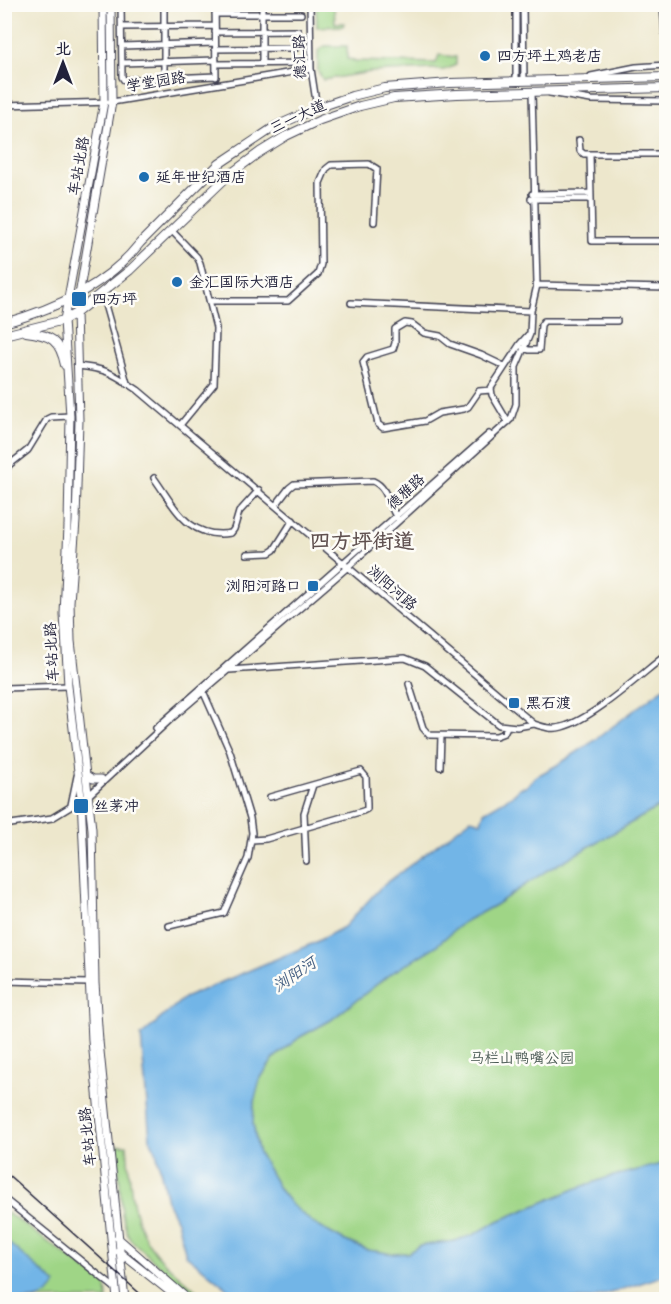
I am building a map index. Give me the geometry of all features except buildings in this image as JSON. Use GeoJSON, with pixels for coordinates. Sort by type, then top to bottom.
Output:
{"type":"FeatureCollection","features":[{"type":"Feature","properties":{"kind":"highway","name":"三一大道"},"geometry":{"type":"LineString","coordinates":[[4,323],[67,299],[98,281],[130,256],[140,243],[219,164],[276,126],[317,108],[351,96],[385,88],[520,80],[666,76]]}},
{"type":"Feature","properties":{"kind":"highway"},"geometry":{"type":"LineString","coordinates":[[404,87],[406,98]]}},
{"type":"Feature","properties":{"kind":"highway","name":"三一大道"},"geometry":{"type":"LineString","coordinates":[[4,335],[64,320],[76,313],[130,270],[229,175],[286,136],[320,120],[360,106],[406,98],[666,88]]}},
{"type":"Feature","properties":{"kind":"highway"},"geometry":{"type":"LineString","coordinates":[[19,332],[49,337],[62,349],[65,365]]}},
{"type":"Feature","properties":{"kind":"main road","name":"车站北路"},"geometry":{"type":"LineString","coordinates":[[104,4],[108,102],[64,320],[65,365],[70,416],[64,614],[68,686],[77,775],[84,797],[94,865],[95,983],[99,1041],[125,1299]]}},
{"type":"Feature","properties":{"kind":"main road","name":"车站北路"},"geometry":{"type":"LineString","coordinates":[[111,4],[108,102],[76,313],[79,420],[76,521],[70,602],[71,641],[86,775],[84,797],[88,983],[117,1299]]}},
{"type":"Feature","properties":{"kind":"main road"},"geometry":{"type":"LineString","coordinates":[[86,775],[101,779]]}},
{"type":"Feature","properties":{"kind":"main road"},"geometry":{"type":"LineString","coordinates":[[111,1230],[119,1240],[189,1299]]}},
{"type":"Feature","properties":{"kind":"main road"},"geometry":{"type":"LineString","coordinates":[[112,1245],[180,1299]]}},
{"type":"Feature","properties":{"kind":"street"},"geometry":{"type":"LineString","coordinates":[[121,4],[122,77],[126,80],[216,76]]}},
{"type":"Feature","properties":{"kind":"street"},"geometry":{"type":"LineString","coordinates":[[164,4],[164,76]]}},
{"type":"Feature","properties":{"kind":"street"},"geometry":{"type":"LineString","coordinates":[[215,4],[216,85]]}},
{"type":"Feature","properties":{"kind":"street"},"geometry":{"type":"LineString","coordinates":[[262,4],[262,63]]}},
{"type":"Feature","properties":{"kind":"street","name":"德汇路"},"geometry":{"type":"LineString","coordinates":[[310,4],[311,66],[317,108]]}},
{"type":"Feature","properties":{"kind":"street"},"geometry":{"type":"LineString","coordinates":[[516,4],[520,80]]}},
{"type":"Feature","properties":{"kind":"street"},"geometry":{"type":"LineString","coordinates":[[520,80],[524,4]]}},
{"type":"Feature","properties":{"kind":"street"},"geometry":{"type":"LineString","coordinates":[[663,4],[666,53]]}},
{"type":"Feature","properties":{"kind":"street"},"geometry":{"type":"LineString","coordinates":[[215,14],[301,14]]}},
{"type":"Feature","properties":{"kind":"street"},"geometry":{"type":"LineString","coordinates":[[122,27],[164,26],[262,32],[298,31]]}},
{"type":"Feature","properties":{"kind":"street"},"geometry":{"type":"LineString","coordinates":[[122,46],[164,44],[296,48]]}},
{"type":"Feature","properties":{"kind":"street"},"geometry":{"type":"LineString","coordinates":[[122,63],[164,61],[311,66]]}},
{"type":"Feature","properties":{"kind":"street"},"geometry":{"type":"LineString","coordinates":[[580,78],[636,67],[666,65]]}},
{"type":"Feature","properties":{"kind":"street","name":"学堂园路"},"geometry":{"type":"LineString","coordinates":[[4,105],[108,102],[216,85],[311,66]]}},
{"type":"Feature","properties":{"kind":"street"},"geometry":{"type":"LineString","coordinates":[[4,824],[52,818],[84,797],[398,519],[507,421],[515,411],[515,372],[528,335],[530,311],[536,285],[530,92]]}},
{"type":"Feature","properties":{"kind":"street"},"geometry":{"type":"LineString","coordinates":[[546,92],[591,100],[665,101],[666,253]]}},
{"type":"Feature","properties":{"kind":"street"},"geometry":{"type":"LineString","coordinates":[[579,140],[580,152],[590,154],[665,153]]}},
{"type":"Feature","properties":{"kind":"street"},"geometry":{"type":"LineString","coordinates":[[590,154],[592,241],[666,241]]}},
{"type":"Feature","properties":{"kind":"street"},"geometry":{"type":"LineString","coordinates":[[210,301],[288,301],[318,273],[321,264],[320,183],[326,169],[331,165],[369,164],[377,169],[374,222]]}},
{"type":"Feature","properties":{"kind":"street"},"geometry":{"type":"LineString","coordinates":[[532,197],[590,196]]}},
{"type":"Feature","properties":{"kind":"street"},"geometry":{"type":"LineString","coordinates":[[171,230],[200,263],[216,328],[214,384],[180,424]]}},
{"type":"Feature","properties":{"kind":"street"},"geometry":{"type":"LineString","coordinates":[[536,285],[666,288]]}},
{"type":"Feature","properties":{"kind":"street"},"geometry":{"type":"LineString","coordinates":[[102,294],[127,383]]}},
{"type":"Feature","properties":{"kind":"street"},"geometry":{"type":"LineString","coordinates":[[351,303],[530,311]]}},
{"type":"Feature","properties":{"kind":"street"},"geometry":{"type":"LineString","coordinates":[[523,348],[539,350],[541,325],[544,321],[617,321]]}},
{"type":"Feature","properties":{"kind":"street"},"geometry":{"type":"LineString","coordinates":[[491,390],[479,391],[471,404],[464,409],[438,413],[425,421],[383,428],[378,424],[363,362],[367,357],[393,349],[395,329],[405,323],[412,324],[424,333],[440,336],[450,344],[481,354],[504,366]]}},
{"type":"Feature","properties":{"kind":"street"},"geometry":{"type":"LineString","coordinates":[[491,390],[504,366],[528,335]]}},
{"type":"Feature","properties":{"kind":"street","name":"浏阳河路"},"geometry":{"type":"LineString","coordinates":[[77,366],[101,368],[110,372],[180,424],[534,724]]}},
{"type":"Feature","properties":{"kind":"street"},"geometry":{"type":"LineString","coordinates":[[491,390],[507,421]]}},
{"type":"Feature","properties":{"kind":"street"},"geometry":{"type":"LineString","coordinates":[[4,474],[7,465],[28,450],[47,419],[70,416]]}},
{"type":"Feature","properties":{"kind":"street"},"geometry":{"type":"LineString","coordinates":[[154,478],[185,521],[197,530],[206,533],[231,533],[239,512],[259,490]]}},
{"type":"Feature","properties":{"kind":"street"},"geometry":{"type":"LineString","coordinates":[[276,505],[288,488],[294,484],[373,482],[385,492],[398,519]]}},
{"type":"Feature","properties":{"kind":"street"},"geometry":{"type":"LineString","coordinates":[[247,554],[269,553],[274,550],[293,520]]}},
{"type":"Feature","properties":{"kind":"street"},"geometry":{"type":"LineString","coordinates":[[4,824],[51,815],[84,797],[209,679],[347,564]]}},
{"type":"Feature","properties":{"kind":"street"},"geometry":{"type":"LineString","coordinates":[[227,670],[405,658],[425,666],[483,714],[499,724],[507,727],[534,724],[559,728],[585,718],[666,655]]}},
{"type":"Feature","properties":{"kind":"street"},"geometry":{"type":"LineString","coordinates":[[410,684],[425,731],[431,736],[496,736],[504,733],[507,727]]}},
{"type":"Feature","properties":{"kind":"street"},"geometry":{"type":"LineString","coordinates":[[4,688],[68,686]]}},
{"type":"Feature","properties":{"kind":"street"},"geometry":{"type":"LineString","coordinates":[[169,926],[224,913],[248,858],[252,840],[250,818],[230,752],[203,691]]}},
{"type":"Feature","properties":{"kind":"street"},"geometry":{"type":"LineString","coordinates":[[440,767],[441,736]]}},
{"type":"Feature","properties":{"kind":"street"},"geometry":{"type":"LineString","coordinates":[[252,840],[266,839],[367,808],[366,777],[363,772],[321,781],[270,797]]}},
{"type":"Feature","properties":{"kind":"street"},"geometry":{"type":"LineString","coordinates":[[71,805],[77,775]]}},
{"type":"Feature","properties":{"kind":"street"},"geometry":{"type":"LineString","coordinates":[[306,861],[304,813],[313,785]]}},
{"type":"Feature","properties":{"kind":"street"},"geometry":{"type":"LineString","coordinates":[[4,981],[88,983]]}},
{"type":"Feature","properties":{"kind":"street"},"geometry":{"type":"LineString","coordinates":[[4,1202],[7,1202],[116,1289]]}},
{"type":"Feature","properties":{"kind":"green space"},"geometry":{"type":"Polygon","coordinates":[[[316,5],[334,5],[335,23],[344,23],[343,26],[317,27],[316,5]]]}},
{"type":"Feature","properties":{"kind":"green space"},"geometry":{"type":"Polygon","coordinates":[[[325,46],[347,46],[347,59],[354,61],[436,63],[439,55],[456,57],[456,65],[443,70],[371,72],[323,80],[318,71],[318,51],[325,46]]]}},
{"type":"Feature","properties":{"kind":"green space","name":"马栏山鸭嘴公园"},"geometry":{"type":"Polygon","coordinates":[[[666,803],[666,1163],[606,1178],[498,1221],[473,1235],[455,1241],[419,1246],[408,1253],[394,1254],[367,1250],[343,1240],[314,1224],[291,1204],[280,1190],[258,1151],[253,1123],[254,1102],[260,1079],[274,1058],[300,1037],[331,1020],[390,974],[436,946],[462,923],[495,905],[546,871],[666,803]]]}},
{"type":"Feature","properties":{"kind":"green space"},"geometry":{"type":"Polygon","coordinates":[[[117,1145],[127,1145],[133,1201],[140,1228],[155,1252],[206,1299],[196,1299],[131,1240],[122,1214],[117,1145]]]}},
{"type":"Feature","properties":{"kind":"green space"},"geometry":{"type":"Polygon","coordinates":[[[8,1213],[106,1284],[107,1299],[5,1300],[4,1216],[8,1213]]]}},
{"type":"Feature","properties":{"kind":"water","name":"浏阳河"},"geometry":{"type":"Polygon","coordinates":[[[666,686],[666,803],[546,871],[495,905],[462,923],[436,946],[390,974],[331,1020],[300,1037],[274,1058],[260,1079],[254,1102],[253,1123],[258,1151],[280,1190],[291,1204],[314,1224],[343,1240],[367,1250],[394,1254],[408,1253],[419,1246],[455,1241],[473,1235],[498,1221],[575,1189],[606,1178],[666,1163],[666,1275],[592,1299],[240,1299],[186,1255],[177,1221],[167,1201],[156,1151],[150,1139],[141,1036],[184,998],[314,943],[344,927],[380,888],[471,819],[481,822],[484,812],[591,743],[666,686]]]}},
{"type":"Feature","properties":{"kind":"water"},"geometry":{"type":"Polygon","coordinates":[[[4,1239],[56,1284],[46,1295],[34,1299],[5,1299],[4,1239]]]}},
{"type":"Feature","properties":{"kind":"railway"},"geometry":{"type":"LineString","coordinates":[[4,1171],[147,1300]]}},
{"type":"Feature","properties":{"kind":"place","name":"四方坪土鸡老店"},"geometry":{"type":"Point","coordinates":[485,56]}},
{"type":"Feature","properties":{"kind":"place","name":"延年世纪酒店"},"geometry":{"type":"Point","coordinates":[144,177]}},
{"type":"Feature","properties":{"kind":"place","name":"金汇国际大酒店"},"geometry":{"type":"Point","coordinates":[177,282]}},
{"type":"Feature","properties":{"kind":"place","name":"四方坪"},"geometry":{"type":"Point","coordinates":[79,299]}},
{"type":"Feature","properties":{"kind":"place","name":"浏阳河路口"},"geometry":{"type":"Point","coordinates":[313,586]}},
{"type":"Feature","properties":{"kind":"place","name":"黑石渡"},"geometry":{"type":"Point","coordinates":[514,703]}},
{"type":"Feature","properties":{"kind":"place","name":"丝茅冲"},"geometry":{"type":"Point","coordinates":[81,806]}},
{"type":"Feature","properties":{"kind":"district","name":"四方坪街道"},"geometry":{"type":"Point","coordinates":[362,541]}}]}
